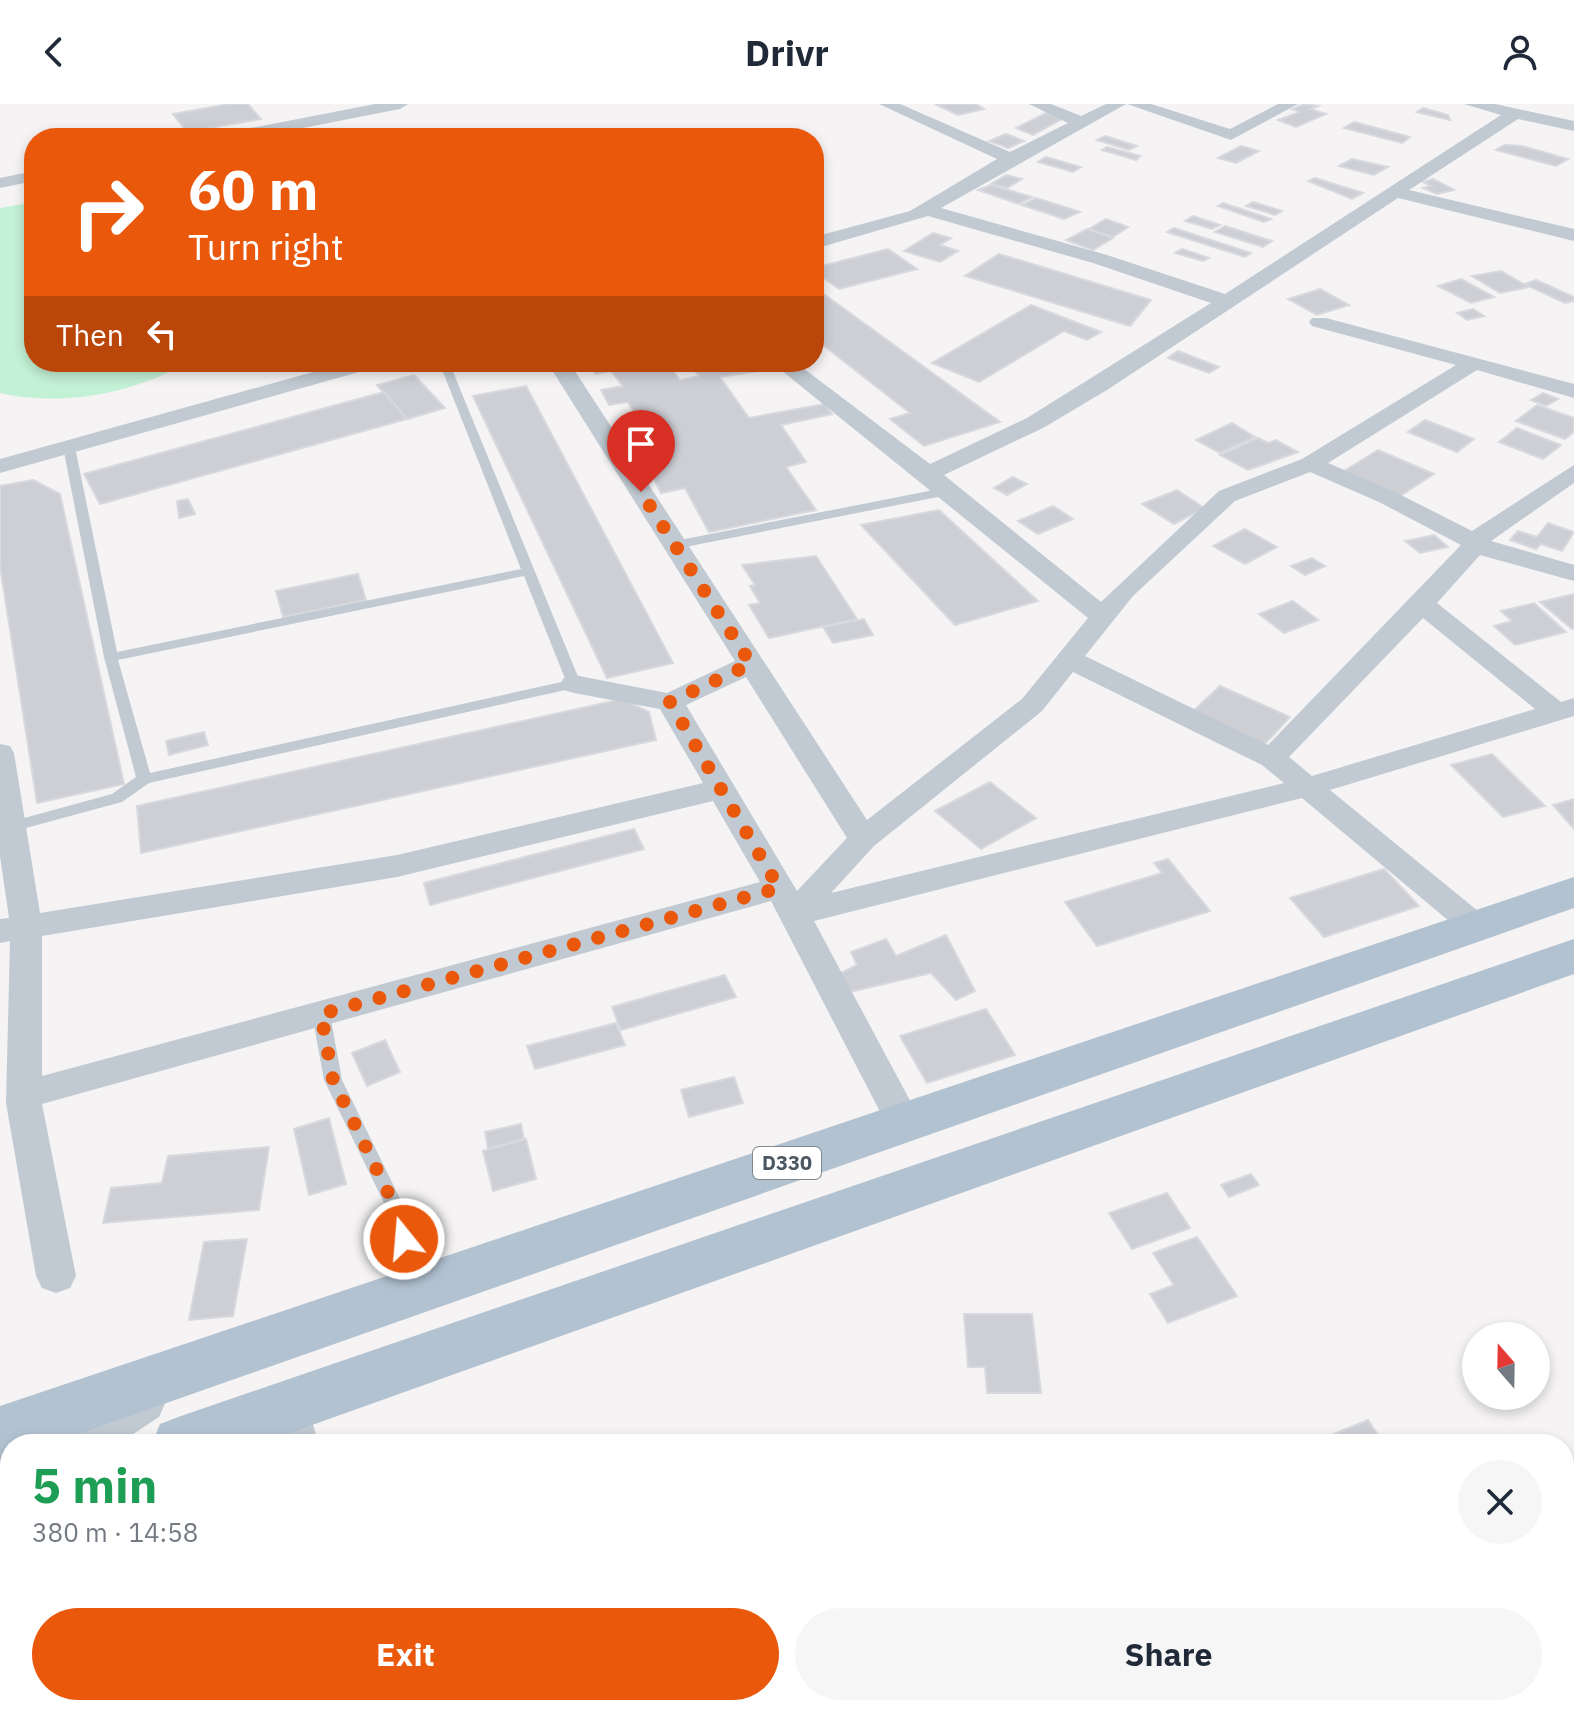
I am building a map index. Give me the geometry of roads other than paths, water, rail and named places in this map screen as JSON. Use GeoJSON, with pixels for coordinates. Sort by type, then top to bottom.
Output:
{"type":"FeatureCollection","features":[{"type":"Feature","properties":{"kind":"main road","name":"D330"},"geometry":{"type":"LineString","coordinates":[[0,1434],[1473,924],[1574,892]]}},
{"type":"Feature","properties":{"kind":"main road"},"geometry":{"type":"LineString","coordinates":[[243,1434],[293,1426],[1574,956]]}},
{"type":"Feature","properties":{"kind":"street"},"geometry":{"type":"LineString","coordinates":[[276,128],[400,104]]}},
{"type":"Feature","properties":{"kind":"street"},"geometry":{"type":"LineString","coordinates":[[887,104],[1010,159]]}},
{"type":"Feature","properties":{"kind":"street"},"geometry":{"type":"LineString","coordinates":[[1037,104],[1081,122]]}},
{"type":"Feature","properties":{"kind":"street"},"geometry":{"type":"LineString","coordinates":[[824,240],[916,215],[1010,159],[1118,104]]}},
{"type":"Feature","properties":{"kind":"street"},"geometry":{"type":"LineString","coordinates":[[1135,104],[1231,135],[1290,104]]}},
{"type":"Feature","properties":{"kind":"street"},"geometry":{"type":"LineString","coordinates":[[1479,105],[1574,126]]}},
{"type":"Feature","properties":{"kind":"street"},"geometry":{"type":"LineString","coordinates":[[928,474],[1035,423],[1514,114]]}},
{"type":"Feature","properties":{"kind":"street"},"geometry":{"type":"LineString","coordinates":[[0,183],[24,178]]}},
{"type":"Feature","properties":{"kind":"street"},"geometry":{"type":"LineString","coordinates":[[1395,192],[1574,235]]}},
{"type":"Feature","properties":{"kind":"street"},"geometry":{"type":"LineString","coordinates":[[925,209],[1100,259],[1226,301]]}},
{"type":"Feature","properties":{"kind":"street"},"geometry":{"type":"LineString","coordinates":[[1319,322],[1574,391]]}},
{"type":"Feature","properties":{"kind":"street"},"geometry":{"type":"LineString","coordinates":[[787,901],[1032,705],[1124,591],[1227,496],[1310,464],[1474,363]]}},
{"type":"Feature","properties":{"kind":"street"},"geometry":{"type":"LineString","coordinates":[[0,466],[337,372]]}},
{"type":"Feature","properties":{"kind":"street"},"geometry":{"type":"LineString","coordinates":[[564,372],[863,839]]}},
{"type":"Feature","properties":{"kind":"street"},"geometry":{"type":"LineString","coordinates":[[795,372],[928,474],[1103,617]]}},
{"type":"Feature","properties":{"kind":"street"},"geometry":{"type":"LineString","coordinates":[[1310,464],[1476,540],[1495,553],[1574,573]]}},
{"type":"Feature","properties":{"kind":"street"},"geometry":{"type":"LineString","coordinates":[[1272,758],[1467,557],[1476,540],[1574,472]]}},
{"type":"Feature","properties":{"kind":"street"},"geometry":{"type":"LineString","coordinates":[[1422,604],[1565,709]]}},
{"type":"Feature","properties":{"kind":"street"},"geometry":{"type":"LineString","coordinates":[[1069,659],[1272,758],[1304,788],[1473,924]]}},
{"type":"Feature","properties":{"kind":"street"},"geometry":{"type":"LineString","coordinates":[[574,684],[670,702],[751,664]]}},
{"type":"Feature","properties":{"kind":"street"},"geometry":{"type":"LineString","coordinates":[[670,702],[787,901],[904,1123]]}},
{"type":"Feature","properties":{"kind":"street"},"geometry":{"type":"LineString","coordinates":[[24,1095],[321,1014],[787,901],[1304,788],[1565,709]]}},
{"type":"Feature","properties":{"kind":"street"},"geometry":{"type":"LineString","coordinates":[[0,753],[11,827],[13,929],[24,1095],[56,1276]]}},
{"type":"Feature","properties":{"kind":"street"},"geometry":{"type":"LineString","coordinates":[[13,929],[397,866],[721,789]]}},
{"type":"Feature","properties":{"kind":"street"},"geometry":{"type":"LineString","coordinates":[[85,1434],[185,1370]]}},
{"type":"Feature","properties":{"kind":"street"},"geometry":{"type":"LineString","coordinates":[[267,1434],[293,1426]]}},
{"type":"Feature","properties":{"kind":"lane"},"geometry":{"type":"LineString","coordinates":[[11,827],[117,798],[144,779],[574,684],[448,372]]}},
{"type":"Feature","properties":{"kind":"lane"},"geometry":{"type":"LineString","coordinates":[[69,447],[111,657],[144,779]]}},
{"type":"Feature","properties":{"kind":"lane"},"geometry":{"type":"LineString","coordinates":[[675,545],[949,491]]}},
{"type":"Feature","properties":{"kind":"lane"},"geometry":{"type":"LineString","coordinates":[[111,657],[530,571]]}},
{"type":"Feature","properties":{"kind":"lane"},"geometry":{"type":"LineString","coordinates":[[321,1014],[333,1080],[398,1213],[416,1291]]}}]}
